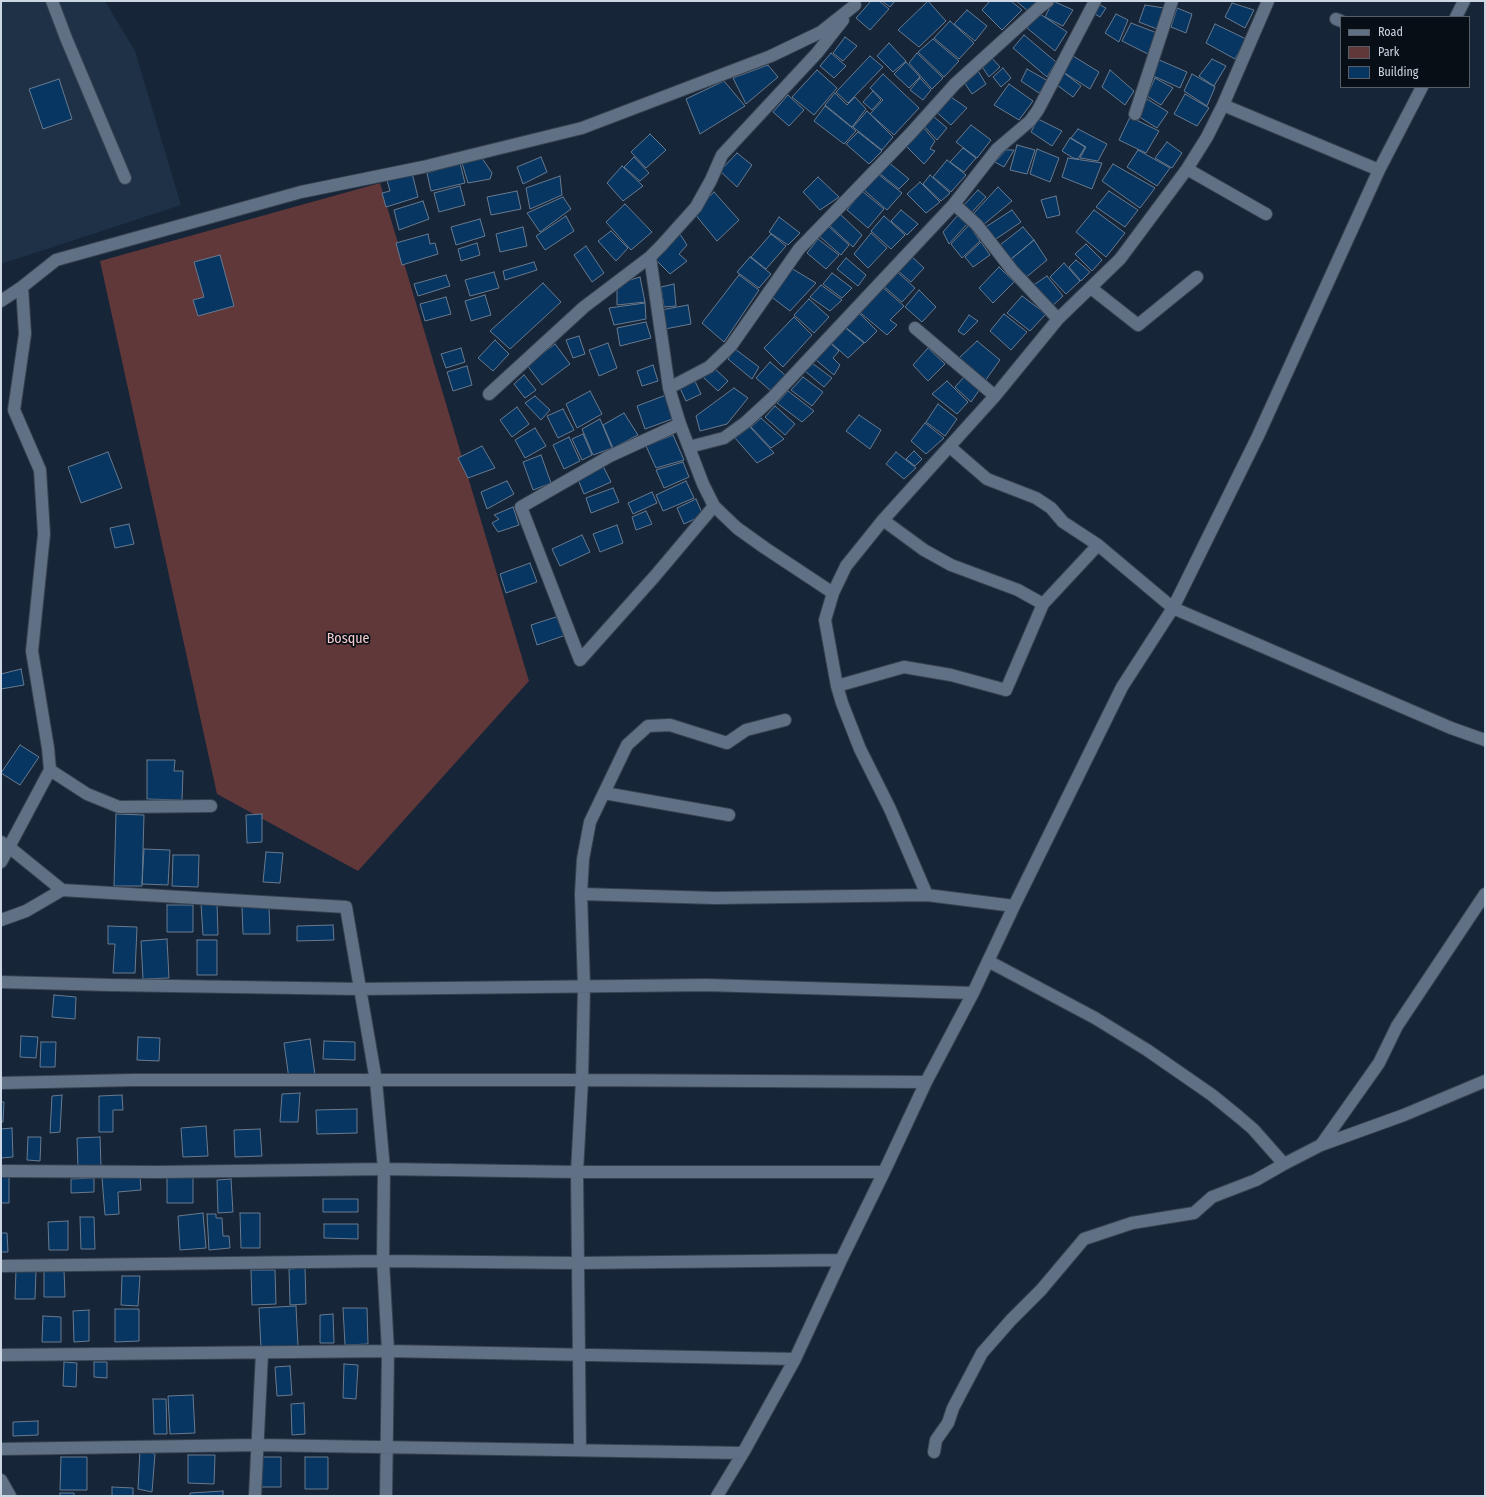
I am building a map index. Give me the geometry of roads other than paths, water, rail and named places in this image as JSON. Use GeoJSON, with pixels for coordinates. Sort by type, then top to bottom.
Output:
{"type":"FeatureCollection","features":[{"type":"Feature","properties":{"kind":"street"},"geometry":{"type":"LineString","coordinates":[[52,1],[125,178]]}},
{"type":"Feature","properties":{"kind":"street"},"geometry":{"type":"LineString","coordinates":[[669,388],[709,368],[731,346],[799,249],[906,138],[955,84],[1048,1]]}},
{"type":"Feature","properties":{"kind":"street"},"geometry":{"type":"LineString","coordinates":[[689,447],[724,438],[746,422],[772,399],[954,204],[997,149],[1030,121],[1095,1]]}},
{"type":"Feature","properties":{"kind":"street"},"geometry":{"type":"LineString","coordinates":[[1135,114],[1172,1]]}},
{"type":"Feature","properties":{"kind":"street"},"geometry":{"type":"LineString","coordinates":[[927,895],[890,809],[860,749],[842,703],[837,686],[825,620],[832,593],[846,566],[883,520],[995,396],[1058,319],[1120,259],[1187,169],[1207,137],[1223,105],[1268,1]]}},
{"type":"Feature","properties":{"kind":"street"},"geometry":{"type":"LineString","coordinates":[[1456,16],[1464,1]]}},
{"type":"Feature","properties":{"kind":"street"},"geometry":{"type":"LineString","coordinates":[[489,394],[584,307],[650,257],[696,206],[711,180],[722,155],[817,53],[857,3]]}},
{"type":"Feature","properties":{"kind":"street"},"geometry":{"type":"LineString","coordinates":[[1,301],[22,287],[56,260],[302,192],[423,167],[582,128],[771,56],[821,32],[857,3]]}},
{"type":"Feature","properties":{"kind":"street"},"geometry":{"type":"LineString","coordinates":[[717,1496],[743,1453],[795,1359],[926,1082],[973,993],[1014,906],[1122,687],[1172,608],[1258,436],[1379,170],[1421,88]]}},
{"type":"Feature","properties":{"kind":"street"},"geometry":{"type":"LineString","coordinates":[[1223,105],[1379,170]]}},
{"type":"Feature","properties":{"kind":"street"},"geometry":{"type":"LineString","coordinates":[[1187,169],[1266,214]]}},
{"type":"Feature","properties":{"kind":"street"},"geometry":{"type":"LineString","coordinates":[[954,204],[977,225],[1012,270],[1058,319]]}},
{"type":"Feature","properties":{"kind":"street"},"geometry":{"type":"LineString","coordinates":[[650,257],[669,388],[680,424],[714,506],[737,528],[832,593]]}},
{"type":"Feature","properties":{"kind":"street"},"geometry":{"type":"LineString","coordinates":[[1091,288],[1138,325],[1197,276]]}},
{"type":"Feature","properties":{"kind":"street"},"geometry":{"type":"LineString","coordinates":[[1,862],[5,845],[50,770],[48,748],[32,651],[44,534],[40,470],[14,410],[25,334],[22,287]]}},
{"type":"Feature","properties":{"kind":"street"},"geometry":{"type":"LineString","coordinates":[[915,328],[995,396]]}},
{"type":"Feature","properties":{"kind":"street"},"geometry":{"type":"LineString","coordinates":[[680,424],[610,456],[521,507],[580,660],[655,576],[714,506]]}},
{"type":"Feature","properties":{"kind":"street"},"geometry":{"type":"LineString","coordinates":[[950,446],[987,479],[1036,498],[1051,508],[1063,522],[1098,545],[1172,608],[1451,728],[1485,740]]}},
{"type":"Feature","properties":{"kind":"street"},"geometry":{"type":"LineString","coordinates":[[883,520],[924,550],[951,565],[1018,590],[1043,604]]}},
{"type":"Feature","properties":{"kind":"street"},"geometry":{"type":"LineString","coordinates":[[837,686],[904,667],[951,675],[1006,690],[1043,604],[1098,545]]}},
{"type":"Feature","properties":{"kind":"street"},"geometry":{"type":"LineString","coordinates":[[580,1450],[577,1172],[582,1080],[584,986],[581,894],[583,859],[590,822],[627,745],[648,726],[670,725],[727,743],[746,730],[785,720]]}},
{"type":"Feature","properties":{"kind":"street"},"geometry":{"type":"LineString","coordinates":[[50,770],[87,794],[119,808],[211,806]]}},
{"type":"Feature","properties":{"kind":"street"},"geometry":{"type":"LineString","coordinates":[[604,793],[729,815]]}},
{"type":"Feature","properties":{"kind":"street"},"geometry":{"type":"LineString","coordinates":[[5,845],[62,890]]}},
{"type":"Feature","properties":{"kind":"street"},"geometry":{"type":"LineString","coordinates":[[1,920],[26,910],[62,890],[346,907],[376,1080],[384,1169],[383,1261],[388,1351],[386,1496]]}},
{"type":"Feature","properties":{"kind":"street"},"geometry":{"type":"LineString","coordinates":[[581,894],[715,898],[927,895],[1014,906]]}},
{"type":"Feature","properties":{"kind":"street"},"geometry":{"type":"LineString","coordinates":[[1321,1145],[1378,1063],[1397,1026],[1485,894]]}},
{"type":"Feature","properties":{"kind":"street"},"geometry":{"type":"LineString","coordinates":[[988,961],[1095,1018],[1147,1050],[1212,1095],[1239,1117],[1253,1129],[1284,1164]]}},
{"type":"Feature","properties":{"kind":"street"},"geometry":{"type":"LineString","coordinates":[[1,982],[360,989],[706,985],[973,993]]}},
{"type":"Feature","properties":{"kind":"street"},"geometry":{"type":"LineString","coordinates":[[1,1084],[133,1080],[926,1082]]}},
{"type":"Feature","properties":{"kind":"street"},"geometry":{"type":"LineString","coordinates":[[934,1452],[936,1440],[948,1423],[953,1408],[982,1352],[1041,1290],[1084,1239],[1132,1223],[1194,1213],[1212,1197],[1256,1180],[1321,1145],[1404,1115],[1485,1081]]}},
{"type":"Feature","properties":{"kind":"street"},"geometry":{"type":"LineString","coordinates":[[1,1171],[159,1172],[384,1169],[577,1172],[884,1172]]}},
{"type":"Feature","properties":{"kind":"street"},"geometry":{"type":"LineString","coordinates":[[1,1266],[383,1261],[578,1263],[841,1260]]}},
{"type":"Feature","properties":{"kind":"street"},"geometry":{"type":"LineString","coordinates":[[1,1355],[388,1351],[795,1359]]}},
{"type":"Feature","properties":{"kind":"street"},"geometry":{"type":"LineString","coordinates":[[255,1496],[262,1353]]}},
{"type":"Feature","properties":{"kind":"street"},"geometry":{"type":"LineString","coordinates":[[1,1449],[257,1445],[743,1453]]}},
{"type":"Feature","properties":{"kind":"street"},"geometry":{"type":"LineString","coordinates":[[1,1480],[10,1496]]}},
{"type":"Feature","properties":{"kind":"park label","name":"Bosque"},"geometry":{"type":"Point","coordinates":[348,639]}}]}
